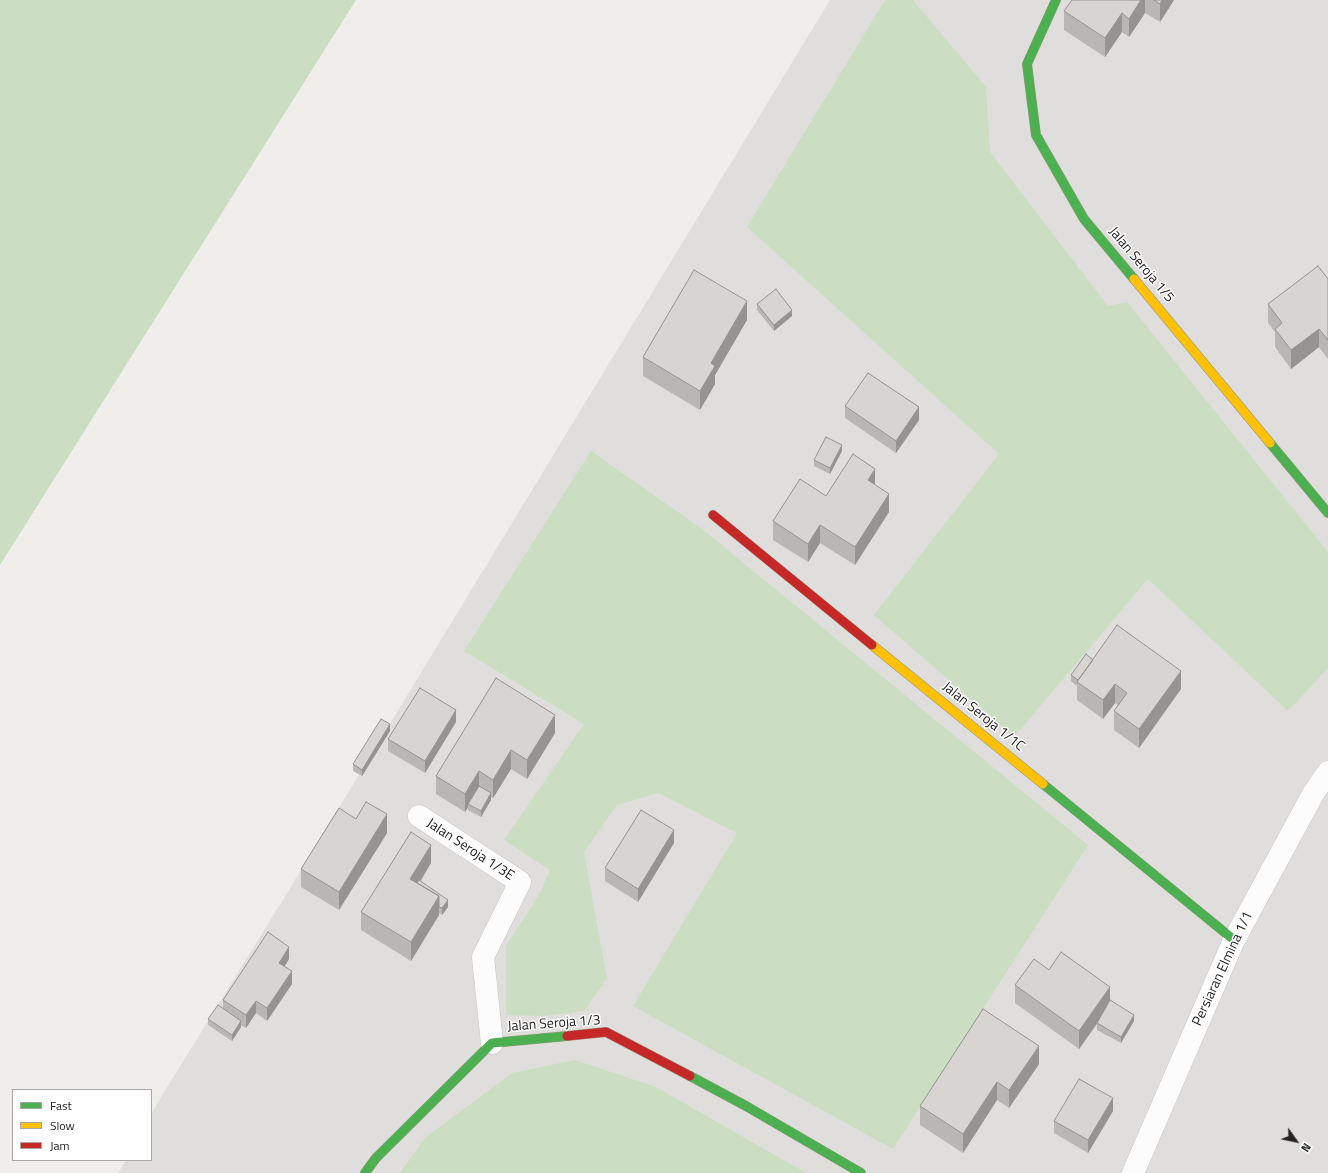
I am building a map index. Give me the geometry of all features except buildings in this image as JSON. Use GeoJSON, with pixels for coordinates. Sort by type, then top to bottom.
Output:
{"type":"FeatureCollection","features":[{"type":"Feature","properties":{"kind":"street","name":"Jalan Seroja 1/5"},"geometry":{"type":"LineString","coordinates":[[1056,0],[1027,64],[1036,135],[1084,219],[1328,513]]}},
{"type":"Feature","properties":{"kind":"street","name":"Jalan Seroja 1/1C"},"geometry":{"type":"LineString","coordinates":[[713,515],[1234,940]]}},
{"type":"Feature","properties":{"kind":"street","name":"Persiaran Elmina 1/1"},"geometry":{"type":"LineString","coordinates":[[1133,1173],[1234,940],[1313,794],[1328,772]]}},
{"type":"Feature","properties":{"kind":"street","name":"Jalan Seroja 1/3E"},"geometry":{"type":"LineString","coordinates":[[419,816],[520,882],[483,957],[492,1043]]}},
{"type":"Feature","properties":{"kind":"street","name":"Jalan Seroja 1/3"},"geometry":{"type":"LineString","coordinates":[[365,1173],[376,1158],[492,1043],[606,1032],[746,1106],[861,1173]]}},
{"type":"Feature","properties":{"kind":"shaded area"},"geometry":{"type":"Polygon","coordinates":[[[830,0],[1328,0],[1328,1173],[118,1173],[125,1161],[152,1161],[152,1112],[830,0]]]}},
{"type":"Feature","properties":{"kind":"green space"},"geometry":{"type":"Polygon","coordinates":[[[0,0],[356,0],[0,565],[0,0]]]}},
{"type":"Feature","properties":{"kind":"green space"},"geometry":{"type":"Polygon","coordinates":[[[885,0],[913,0],[986,87],[990,152],[1108,306],[1127,302],[1328,552],[1328,668],[1288,711],[1148,579],[1014,737],[874,615],[999,454],[747,227],[885,0]]]}},
{"type":"Feature","properties":{"kind":"green space"},"geometry":{"type":"Polygon","coordinates":[[[591,451],[702,529],[1088,845],[893,1149],[633,1006],[737,833],[658,793],[617,805],[584,852],[607,979],[584,1011],[543,1016],[506,1015],[506,946],[540,893],[550,870],[504,840],[584,724],[464,651],[591,451]]]}},
{"type":"Feature","properties":{"kind":"green space"},"geometry":{"type":"Polygon","coordinates":[[[575,1060],[656,1087],[806,1173],[400,1173],[426,1137],[512,1073],[575,1060]]]}},
{"type":"Feature","properties":{"kind":"traffic: fast"},"geometry":{"type":"LineString","coordinates":[[1056,0],[1027,64],[1036,135],[1084,219],[1134,279]]}},
{"type":"Feature","properties":{"kind":"traffic: fast"},"geometry":{"type":"LineString","coordinates":[[1270,443],[1328,513]]}},
{"type":"Feature","properties":{"kind":"traffic: fast"},"geometry":{"type":"LineString","coordinates":[[1043,784],[1234,940]]}},
{"type":"Feature","properties":{"kind":"traffic: fast"},"geometry":{"type":"LineString","coordinates":[[365,1173],[376,1158],[492,1043],[567,1036]]}},
{"type":"Feature","properties":{"kind":"traffic: fast"},"geometry":{"type":"LineString","coordinates":[[690,1076],[746,1106],[861,1173]]}},
{"type":"Feature","properties":{"kind":"traffic: slow"},"geometry":{"type":"LineString","coordinates":[[1134,279],[1270,443]]}},
{"type":"Feature","properties":{"kind":"traffic: slow"},"geometry":{"type":"LineString","coordinates":[[872,645],[1043,784]]}},
{"type":"Feature","properties":{"kind":"traffic: jam"},"geometry":{"type":"LineString","coordinates":[[713,515],[872,645]]}},
{"type":"Feature","properties":{"kind":"traffic: jam"},"geometry":{"type":"LineString","coordinates":[[567,1036],[606,1032],[690,1076]]}}]}
